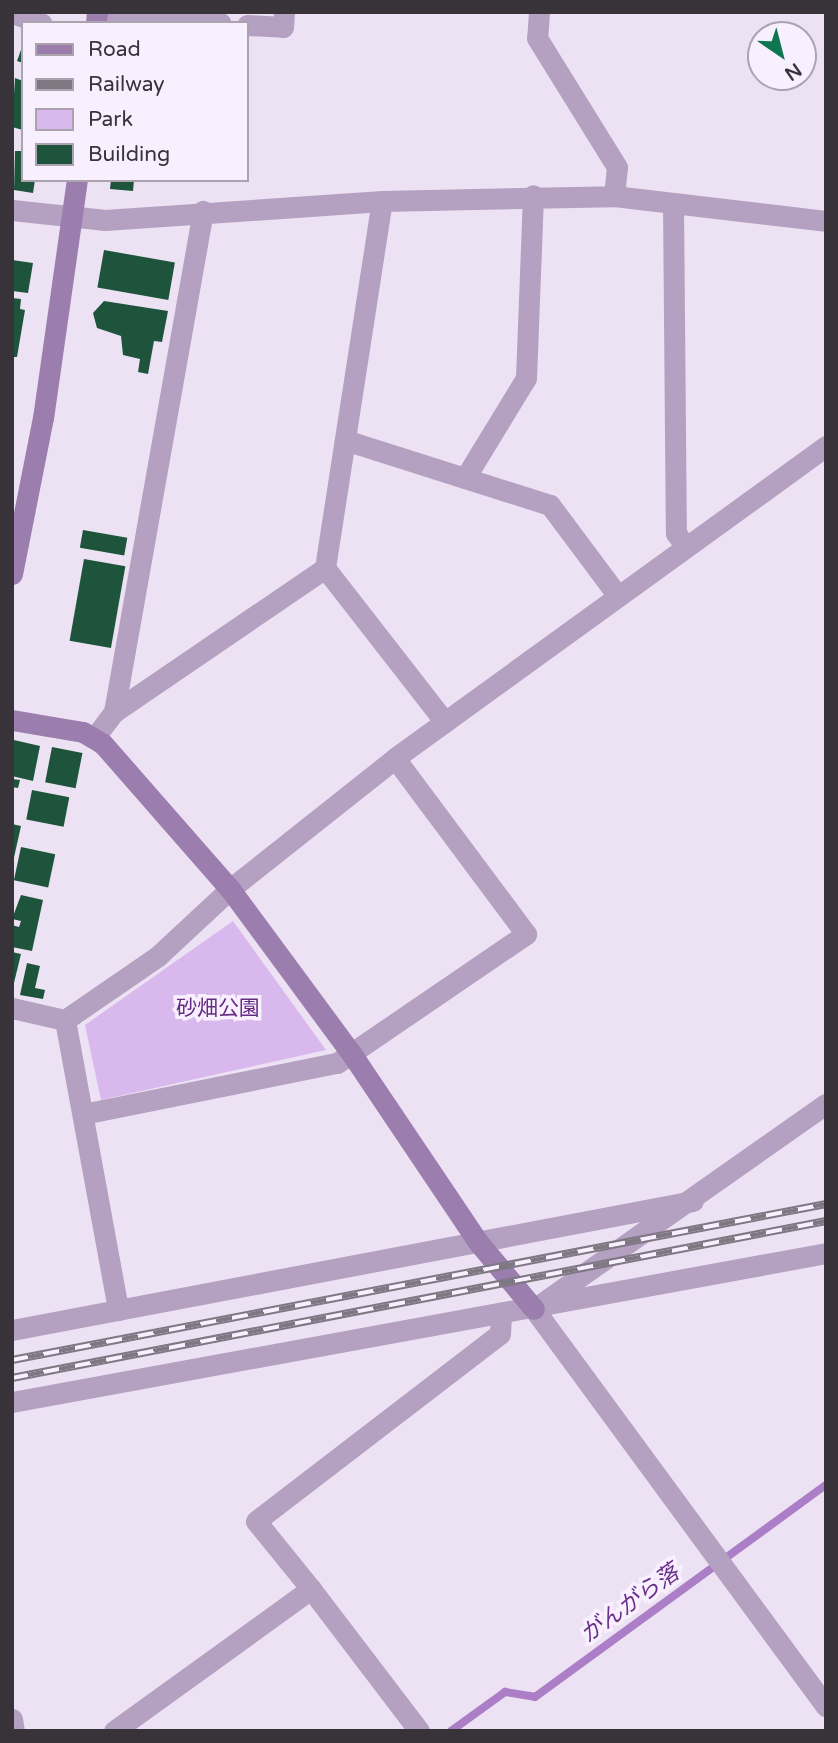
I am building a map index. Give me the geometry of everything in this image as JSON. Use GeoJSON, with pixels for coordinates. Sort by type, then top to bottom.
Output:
{"type":"FeatureCollection","features":[{"type":"Feature","properties":{"kind":"street"},"geometry":{"type":"LineString","coordinates":[[248,25],[283,27],[284,12]]}},
{"type":"Feature","properties":{"kind":"street"},"geometry":{"type":"LineString","coordinates":[[539,12],[537,38],[617,167],[614,196]]}},
{"type":"Feature","properties":{"kind":"street"},"geometry":{"type":"LineString","coordinates":[[12,13],[35,21]]}},
{"type":"Feature","properties":{"kind":"street"},"geometry":{"type":"LineString","coordinates":[[97,13],[196,21]]}},
{"type":"Feature","properties":{"kind":"street"},"geometry":{"type":"LineString","coordinates":[[12,574],[43,418],[77,182]]}},
{"type":"Feature","properties":{"kind":"street"},"geometry":{"type":"LineString","coordinates":[[465,478],[526,378],[533,195]]}},
{"type":"Feature","properties":{"kind":"street"},"geometry":{"type":"LineString","coordinates":[[12,209],[105,220],[203,211],[382,201],[533,195],[614,196],[826,221]]}},
{"type":"Feature","properties":{"kind":"street"},"geometry":{"type":"LineString","coordinates":[[382,201],[325,568],[445,722]]}},
{"type":"Feature","properties":{"kind":"street"},"geometry":{"type":"LineString","coordinates":[[673,203],[676,533],[685,547]]}},
{"type":"Feature","properties":{"kind":"street"},"geometry":{"type":"LineString","coordinates":[[114,712],[203,211]]}},
{"type":"Feature","properties":{"kind":"street"},"geometry":{"type":"LineString","coordinates":[[345,440],[550,505],[617,595]]}},
{"type":"Feature","properties":{"kind":"street"},"geometry":{"type":"LineString","coordinates":[[12,1008],[65,1020],[158,956],[230,890],[395,758],[826,446]]}},
{"type":"Feature","properties":{"kind":"street"},"geometry":{"type":"LineString","coordinates":[[95,737],[114,712],[325,568]]}},
{"type":"Feature","properties":{"kind":"street"},"geometry":{"type":"LineString","coordinates":[[12,720],[95,737],[230,890],[353,1056],[478,1241],[534,1310],[826,1706]]}},
{"type":"Feature","properties":{"kind":"street"},"geometry":{"type":"LineString","coordinates":[[83,1114],[353,1056],[526,934],[395,758]]}},
{"type":"Feature","properties":{"kind":"street"},"geometry":{"type":"LineString","coordinates":[[65,1020],[118,1310]]}},
{"type":"Feature","properties":{"kind":"street"},"geometry":{"type":"LineString","coordinates":[[534,1310],[693,1201],[826,1104]]}},
{"type":"Feature","properties":{"kind":"street"},"geometry":{"type":"LineString","coordinates":[[12,1330],[693,1201]]}},
{"type":"Feature","properties":{"kind":"street"},"geometry":{"type":"LineString","coordinates":[[12,1402],[534,1310],[826,1253]]}},
{"type":"Feature","properties":{"kind":"street"},"geometry":{"type":"LineString","coordinates":[[419,1731],[256,1521],[500,1334],[501,1315]]}},
{"type":"Feature","properties":{"kind":"street"},"geometry":{"type":"LineString","coordinates":[[114,1731],[311,1589]]}},
{"type":"Feature","properties":{"kind":"street"},"geometry":{"type":"LineString","coordinates":[[12,1719],[14,1731]]}},
{"type":"Feature","properties":{"kind":"green space","name":"砂畑公園"},"geometry":{"type":"Polygon","coordinates":[[[233,921],[326,1050],[101,1100],[85,1025],[233,921]]]}},
{"type":"Feature","properties":{"kind":"building"},"geometry":{"type":"Polygon","coordinates":[[[15,78],[21,80],[21,129],[12,127],[15,78]]]}},
{"type":"Feature","properties":{"kind":"building"},"geometry":{"type":"Polygon","coordinates":[[[15,151],[21,151],[21,182],[35,182],[33,193],[14,190],[15,151]]]}},
{"type":"Feature","properties":{"kind":"building"},"geometry":{"type":"Polygon","coordinates":[[[111,182],[134,182],[133,191],[110,189],[111,182]]]}},
{"type":"Feature","properties":{"kind":"building"},"geometry":{"type":"Polygon","coordinates":[[[104,250],[175,263],[168,300],[97,287],[104,250]]]}},
{"type":"Feature","properties":{"kind":"building"},"geometry":{"type":"Polygon","coordinates":[[[12,260],[33,263],[28,293],[12,291],[12,260]]]}},
{"type":"Feature","properties":{"kind":"building"},"geometry":{"type":"Polygon","coordinates":[[[12,298],[21,299],[20,309],[25,310],[17,357],[12,357],[12,298]]]}},
{"type":"Feature","properties":{"kind":"building"},"geometry":{"type":"Polygon","coordinates":[[[104,301],[168,311],[162,342],[154,341],[148,374],[138,372],[140,359],[123,355],[121,336],[97,328],[93,313],[104,301]]]}},
{"type":"Feature","properties":{"kind":"building"},"geometry":{"type":"Polygon","coordinates":[[[83,530],[127,538],[124,556],[80,548],[83,530]]]}},
{"type":"Feature","properties":{"kind":"building"},"geometry":{"type":"Polygon","coordinates":[[[84,559],[125,566],[111,648],[70,641],[84,559]]]}},
{"type":"Feature","properties":{"kind":"building"},"geometry":{"type":"Polygon","coordinates":[[[14,740],[40,746],[33,781],[12,776],[14,740]]]}},
{"type":"Feature","properties":{"kind":"building"},"geometry":{"type":"Polygon","coordinates":[[[52,747],[82,753],[76,788],[45,782],[52,747]]]}},
{"type":"Feature","properties":{"kind":"building"},"geometry":{"type":"Polygon","coordinates":[[[12,779],[20,780],[18,788],[12,787],[12,779]]]}},
{"type":"Feature","properties":{"kind":"building"},"geometry":{"type":"Polygon","coordinates":[[[32,790],[69,797],[64,827],[26,819],[32,790]]]}},
{"type":"Feature","properties":{"kind":"building"},"geometry":{"type":"Polygon","coordinates":[[[12,824],[21,826],[13,862],[12,861],[12,824]]]}},
{"type":"Feature","properties":{"kind":"building"},"geometry":{"type":"Polygon","coordinates":[[[21,847],[55,854],[48,888],[14,880],[21,847]]]}},
{"type":"Feature","properties":{"kind":"building"},"geometry":{"type":"Polygon","coordinates":[[[21,895],[43,900],[32,951],[12,947],[12,925],[19,927],[21,921],[12,919],[21,895]]]}},
{"type":"Feature","properties":{"kind":"building"},"geometry":{"type":"Polygon","coordinates":[[[12,952],[21,954],[13,987],[12,987],[12,952]]]}},
{"type":"Feature","properties":{"kind":"building"},"geometry":{"type":"Polygon","coordinates":[[[27,963],[40,966],[35,988],[45,990],[43,999],[20,995],[27,963]]]}},
{"type":"Feature","properties":{"kind":"waterway","name":"がんがら落"},"geometry":{"type":"LineString","coordinates":[[451,1731],[505,1692],[535,1697],[826,1485]]}},
{"type":"Feature","properties":{"kind":"railway"},"geometry":{"type":"LineString","coordinates":[[12,1360],[826,1204]]}},
{"type":"Feature","properties":{"kind":"railway"},"geometry":{"type":"LineString","coordinates":[[12,1378],[826,1221]]}}]}
